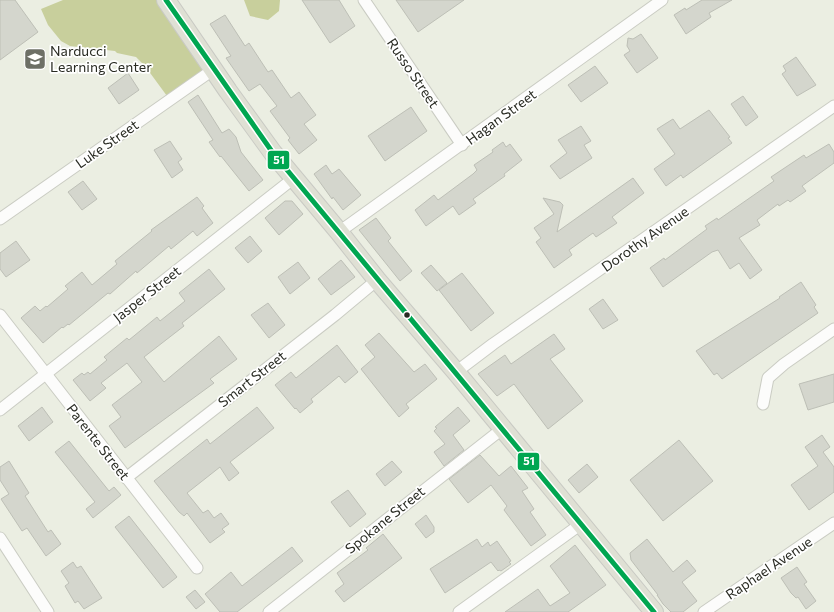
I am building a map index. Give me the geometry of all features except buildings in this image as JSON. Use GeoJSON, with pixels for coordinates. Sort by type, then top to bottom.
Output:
{"type":"FeatureCollection","features":[{"type":"Feature","properties":{"kind":"main road"},"geometry":{"type":"LineString","coordinates":[[166,0],[273,153],[339,232],[376,280],[456,372],[654,612]]}},
{"type":"Feature","properties":{"kind":"street","name":"Russo Street"},"geometry":{"type":"LineString","coordinates":[[364,0],[462,145]]}},
{"type":"Feature","properties":{"kind":"street","name":"Hagan Street"},"geometry":{"type":"LineString","coordinates":[[339,232],[662,0]]}},
{"type":"Feature","properties":{"kind":"street","name":"Luke Street"},"geometry":{"type":"LineString","coordinates":[[0,219],[214,69]]}},
{"type":"Feature","properties":{"kind":"street","name":"Dorothy Avenue"},"geometry":{"type":"LineString","coordinates":[[456,372],[493,344],[834,106]]}},
{"type":"Feature","properties":{"kind":"street","name":"Jasper Street"},"geometry":{"type":"LineString","coordinates":[[0,410],[294,178]]}},
{"type":"Feature","properties":{"kind":"street","name":"Smart Street"},"geometry":{"type":"LineString","coordinates":[[126,478],[335,315],[376,280]]}},
{"type":"Feature","properties":{"kind":"street","name":"Parente Street"},"geometry":{"type":"LineString","coordinates":[[0,315],[45,375],[197,568]]}},
{"type":"Feature","properties":{"kind":"street"},"geometry":{"type":"LineString","coordinates":[[763,404],[768,378],[784,364],[834,329]]}},
{"type":"Feature","properties":{"kind":"street","name":"Spokane Street"},"geometry":{"type":"LineString","coordinates":[[269,612],[502,429]]}},
{"type":"Feature","properties":{"kind":"street"},"geometry":{"type":"LineString","coordinates":[[459,612],[581,524]]}},
{"type":"Feature","properties":{"kind":"street","name":"Raphael Avenue"},"geometry":{"type":"LineString","coordinates":[[704,612],[834,524]]}},
{"type":"Feature","properties":{"kind":"street"},"geometry":{"type":"LineString","coordinates":[[0,538],[48,612]]}},
{"type":"Feature","properties":{"kind":"green space"},"geometry":{"type":"Polygon","coordinates":[[[63,0],[166,0],[209,66],[167,96],[145,66],[136,57],[117,53],[115,51],[70,46],[61,41],[48,25],[41,9],[63,0]]]}},
{"type":"Feature","properties":{"kind":"green space"},"geometry":{"type":"Polygon","coordinates":[[[244,0],[280,0],[279,11],[268,20],[250,16],[244,0]]]}},
{"type":"Feature","properties":{"kind":"transit line","name":"51"},"geometry":{"type":"LineString","coordinates":[[166,0],[273,153],[654,612]]}},
{"type":"Feature","properties":{"kind":"place","name":"Narducci Learning Center"},"geometry":{"type":"Point","coordinates":[35,59]}}]}
